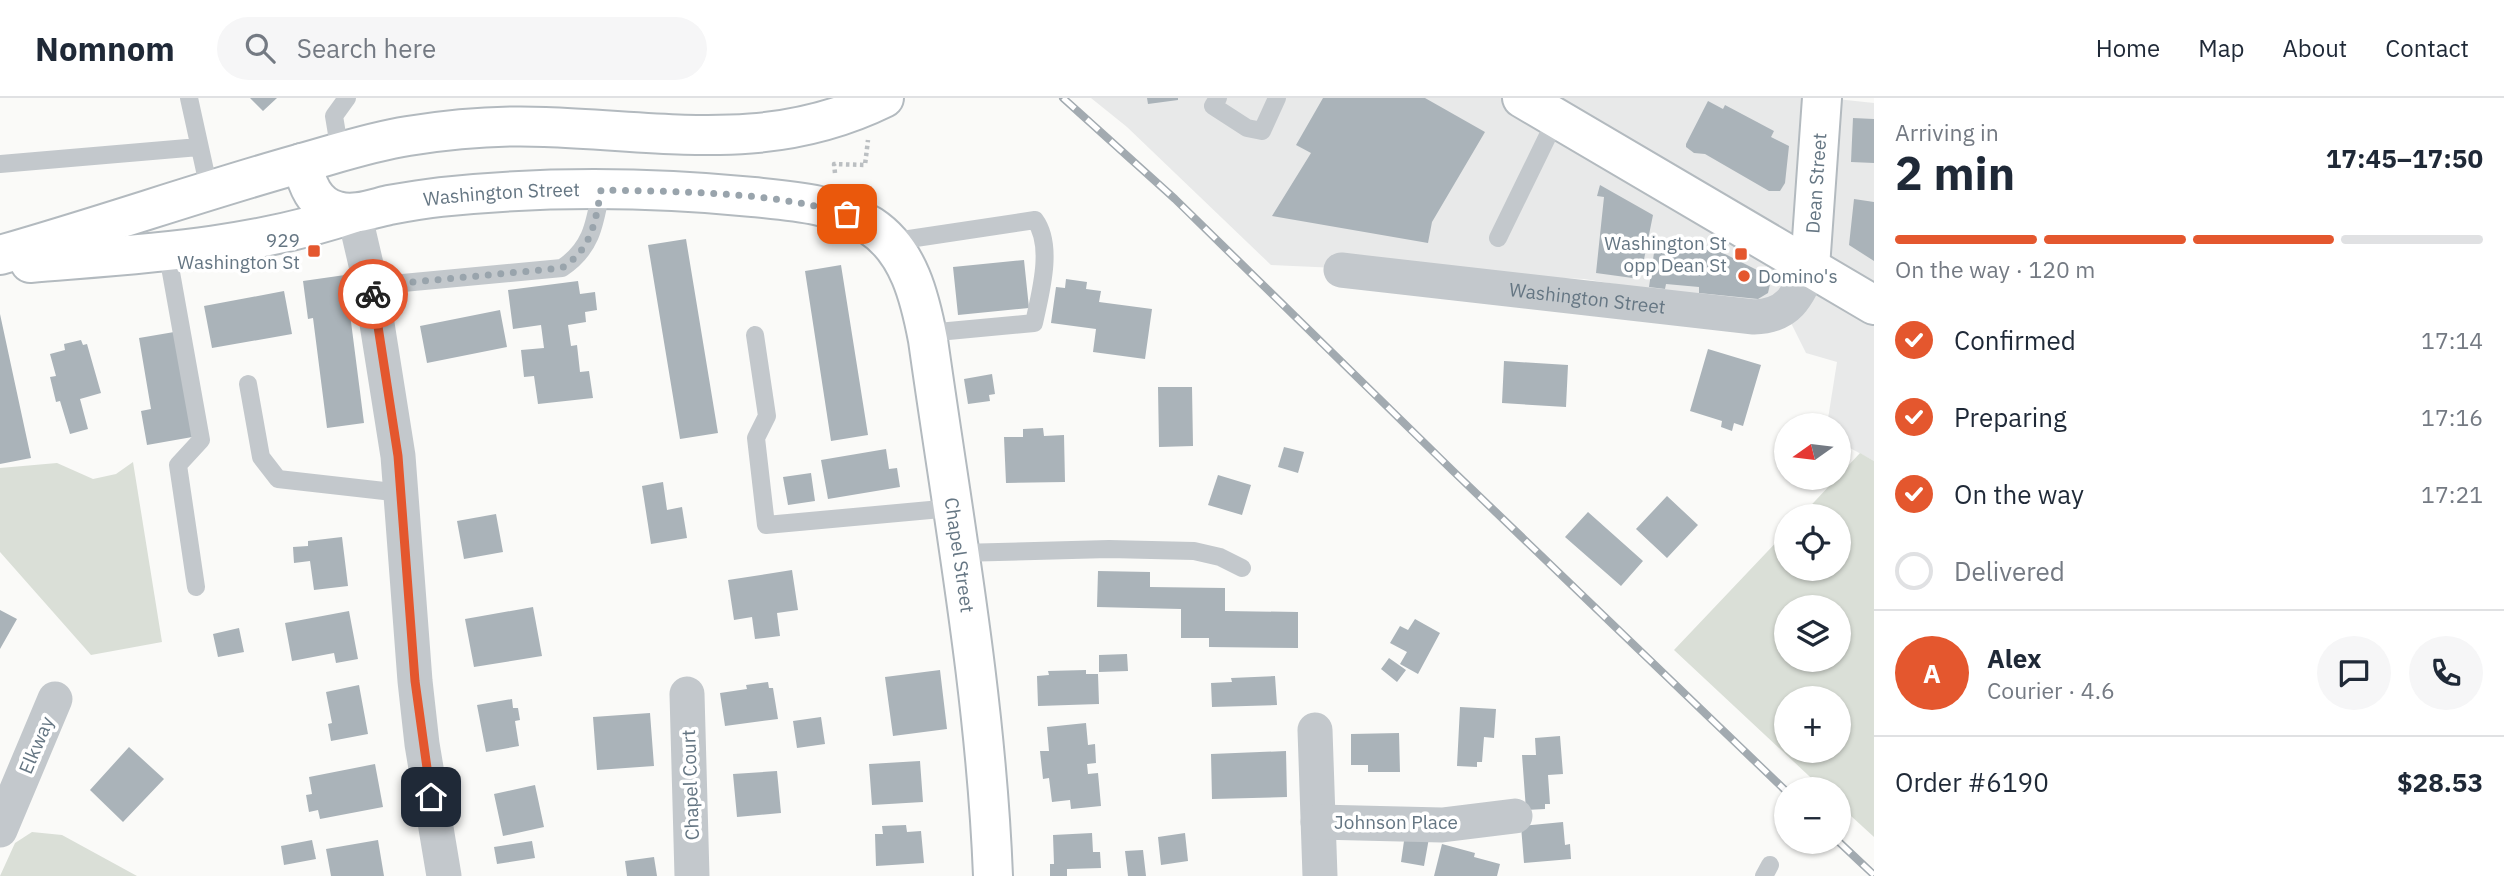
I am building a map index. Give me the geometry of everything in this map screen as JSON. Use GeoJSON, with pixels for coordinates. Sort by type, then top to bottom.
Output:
{"type":"FeatureCollection","features":[{"type":"Feature","properties":{"kind":"main road"},"geometry":{"type":"LineString","coordinates":[[0,255],[209,189],[407,136],[493,128],[542,127],[720,136],[756,135],[822,123],[884,98]]}},
{"type":"Feature","properties":{"kind":"main road"},"geometry":{"type":"LineString","coordinates":[[1522,98],[1874,305]]}},
{"type":"Feature","properties":{"kind":"main road","name":"Dean Street"},"geometry":{"type":"LineString","coordinates":[[1810,267],[1822,98]]}},
{"type":"Feature","properties":{"kind":"main road","name":"Washington Street"},"geometry":{"type":"LineString","coordinates":[[302,163],[313,195],[325,206],[338,212],[354,213],[440,197],[544,190],[727,195],[818,206],[847,214],[870,226],[889,242]]}},
{"type":"Feature","properties":{"kind":"main road"},"geometry":{"type":"LineString","coordinates":[[0,266],[167,250],[290,232],[354,213]]}},
{"type":"Feature","properties":{"kind":"main road","name":"Chapel Street"},"geometry":{"type":"LineString","coordinates":[[889,242],[902,258],[914,282],[927,333],[986,763],[993,876]]}},
{"type":"Feature","properties":{"kind":"street"},"geometry":{"type":"LineString","coordinates":[[354,213],[371,286],[392,412],[416,693],[444,876]]}},
{"type":"Feature","properties":{"kind":"street","name":"Washington Street"},"geometry":{"type":"LineString","coordinates":[[1341,270],[1754,317],[1769,316],[1784,310],[1794,299],[1810,267]]}},
{"type":"Feature","properties":{"kind":"street","name":"Chapel Court"},"geometry":{"type":"LineString","coordinates":[[687,694],[692,876]]}},
{"type":"Feature","properties":{"kind":"street","name":"Elkway"},"geometry":{"type":"LineString","coordinates":[[0,830],[55,699]]}},
{"type":"Feature","properties":{"kind":"street"},"geometry":{"type":"LineString","coordinates":[[1315,730],[1320,876]]}},
{"type":"Feature","properties":{"kind":"street","name":"Johnson Place"},"geometry":{"type":"LineString","coordinates":[[1318,822],[1442,825],[1515,816]]}},
{"type":"Feature","properties":{"kind":"lane"},"geometry":{"type":"LineString","coordinates":[[340,152],[334,116],[346,98]]}},
{"type":"Feature","properties":{"kind":"lane"},"geometry":{"type":"LineString","coordinates":[[1218,98],[1213,106],[1247,128],[1262,131],[1277,98]]}},
{"type":"Feature","properties":{"kind":"lane"},"geometry":{"type":"LineString","coordinates":[[194,102],[199,147],[209,189]]}},
{"type":"Feature","properties":{"kind":"lane"},"geometry":{"type":"LineString","coordinates":[[1498,238],[1556,117]]}},
{"type":"Feature","properties":{"kind":"lane"},"geometry":{"type":"LineString","coordinates":[[0,164],[199,147]]}},
{"type":"Feature","properties":{"kind":"lane"},"geometry":{"type":"LineString","coordinates":[[371,286],[562,268],[578,258],[594,227],[601,190]]}},
{"type":"Feature","properties":{"kind":"lane"},"geometry":{"type":"LineString","coordinates":[[889,242],[1035,220],[1043,231],[1044,277],[1034,323],[927,333]]}},
{"type":"Feature","properties":{"kind":"lane"},"geometry":{"type":"LineString","coordinates":[[167,250],[201,440],[178,465],[196,587]]}},
{"type":"Feature","properties":{"kind":"lane"},"geometry":{"type":"LineString","coordinates":[[755,335],[767,416],[756,439],[766,525],[952,508]]}},
{"type":"Feature","properties":{"kind":"lane"},"geometry":{"type":"LineString","coordinates":[[248,384],[261,457],[278,479],[401,493]]}},
{"type":"Feature","properties":{"kind":"lane"},"geometry":{"type":"LineString","coordinates":[[959,553],[1109,549],[1194,551],[1220,557],[1242,568]]}},
{"type":"Feature","properties":{"kind":"path"},"geometry":{"type":"LineString","coordinates":[[835,173],[834,164],[865,165],[869,132]]}},
{"type":"Feature","properties":{"kind":"shaded area"},"geometry":{"type":"Polygon","coordinates":[[[1091,98],[1827,98],[1874,103],[1874,461],[1852,449],[1852,413],[1829,413],[1837,362],[1806,353],[1780,301],[1747,305],[1584,279],[1271,265],[1127,127],[1091,98]]]}},
{"type":"Feature","properties":{"kind":"shaded area"},"geometry":{"type":"Polygon","coordinates":[[[1860,453],[1874,461],[1874,837],[1851,816],[1851,777],[1810,777],[1795,763],[1851,763],[1851,686],[1774,686],[1774,743],[1674,650],[1774,545],[1774,581],[1851,581],[1851,504],[1812,504],[1825,490],[1852,490],[1852,462],[1860,453]]]}},
{"type":"Feature","properties":{"kind":"shaded area"},"geometry":{"type":"Polygon","coordinates":[[[133,462],[162,642],[91,655],[0,552],[0,468],[57,463],[93,479],[116,474],[133,462]]]}},
{"type":"Feature","properties":{"kind":"shaded area"},"geometry":{"type":"Polygon","coordinates":[[[32,832],[62,835],[137,876],[0,876],[15,843],[32,832]]]}},
{"type":"Feature","properties":{"kind":"building"},"geometry":{"type":"Polygon","coordinates":[[[250,98],[277,98],[263,111],[250,98]]]}},
{"type":"Feature","properties":{"kind":"building"},"geometry":{"type":"Polygon","coordinates":[[[1147,98],[1178,98],[1178,100],[1148,104],[1147,98]]]}},
{"type":"Feature","properties":{"kind":"building"},"geometry":{"type":"Polygon","coordinates":[[[1323,98],[1425,98],[1485,132],[1432,222],[1428,243],[1272,216],[1311,153],[1296,145],[1323,98]]]}},
{"type":"Feature","properties":{"kind":"building"},"geometry":{"type":"Polygon","coordinates":[[[1708,101],[1723,109],[1725,105],[1774,131],[1771,137],[1789,146],[1785,183],[1780,191],[1769,191],[1705,154],[1694,153],[1686,147],[1708,101]]]}},
{"type":"Feature","properties":{"kind":"building"},"geometry":{"type":"Polygon","coordinates":[[[1853,118],[1874,119],[1874,163],[1851,162],[1853,118]]]}},
{"type":"Feature","properties":{"kind":"building"},"geometry":{"type":"Polygon","coordinates":[[[1600,185],[1653,215],[1640,279],[1596,273],[1604,197],[1597,196],[1600,185]]]}},
{"type":"Feature","properties":{"kind":"building"},"geometry":{"type":"Polygon","coordinates":[[[1854,199],[1874,202],[1874,261],[1849,245],[1854,199]]]}},
{"type":"Feature","properties":{"kind":"building"},"geometry":{"type":"Polygon","coordinates":[[[686,239],[718,433],[680,439],[648,245],[686,239]]]}},
{"type":"Feature","properties":{"kind":"building"},"geometry":{"type":"Polygon","coordinates":[[[1695,239],[1761,272],[1770,284],[1768,293],[1758,299],[1699,293],[1699,287],[1666,284],[1665,289],[1649,287],[1655,246],[1694,251],[1695,239]]]}},
{"type":"Feature","properties":{"kind":"building"},"geometry":{"type":"Polygon","coordinates":[[[1024,260],[1029,308],[958,315],[953,267],[1024,260]]]}},
{"type":"Feature","properties":{"kind":"building"},"geometry":{"type":"Polygon","coordinates":[[[841,265],[868,435],[831,441],[805,271],[841,265]]]}},
{"type":"Feature","properties":{"kind":"building"},"geometry":{"type":"Polygon","coordinates":[[[345,275],[364,423],[327,428],[313,318],[308,319],[303,281],[345,275]]]}},
{"type":"Feature","properties":{"kind":"building"},"geometry":{"type":"Polygon","coordinates":[[[1066,279],[1087,282],[1086,289],[1101,291],[1099,302],[1152,309],[1145,359],[1093,352],[1096,329],[1051,323],[1056,287],[1065,288],[1066,279]]]}},
{"type":"Feature","properties":{"kind":"building"},"geometry":{"type":"Polygon","coordinates":[[[578,281],[580,294],[595,292],[597,310],[585,312],[586,322],[568,325],[571,346],[577,345],[580,372],[589,371],[593,398],[538,404],[534,376],[524,377],[521,350],[544,348],[541,325],[513,329],[508,290],[578,281]]]}},
{"type":"Feature","properties":{"kind":"building"},"geometry":{"type":"Polygon","coordinates":[[[284,291],[292,334],[212,348],[204,306],[284,291]]]}},
{"type":"Feature","properties":{"kind":"building"},"geometry":{"type":"Polygon","coordinates":[[[500,310],[507,347],[427,363],[420,326],[500,310]]]}},
{"type":"Feature","properties":{"kind":"building"},"geometry":{"type":"Polygon","coordinates":[[[0,314],[31,458],[0,464],[0,314]]]}},
{"type":"Feature","properties":{"kind":"building"},"geometry":{"type":"Polygon","coordinates":[[[180,331],[198,436],[147,445],[141,411],[151,409],[139,338],[180,331]]]}},
{"type":"Feature","properties":{"kind":"building"},"geometry":{"type":"Polygon","coordinates":[[[81,340],[83,345],[87,344],[101,393],[80,399],[88,429],[70,434],[60,401],[56,402],[50,377],[56,376],[50,354],[65,350],[64,344],[81,340]]]}},
{"type":"Feature","properties":{"kind":"building"},"geometry":{"type":"Polygon","coordinates":[[[1708,349],[1761,365],[1743,426],[1734,423],[1732,431],[1721,427],[1722,421],[1690,411],[1708,349]]]}},
{"type":"Feature","properties":{"kind":"building"},"geometry":{"type":"Polygon","coordinates":[[[1504,361],[1568,365],[1566,407],[1502,403],[1504,361]]]}},
{"type":"Feature","properties":{"kind":"building"},"geometry":{"type":"Polygon","coordinates":[[[992,374],[995,394],[989,395],[990,401],[968,404],[964,379],[992,374]]]}},
{"type":"Feature","properties":{"kind":"building"},"geometry":{"type":"Polygon","coordinates":[[[1158,387],[1192,387],[1193,446],[1159,447],[1158,387]]]}},
{"type":"Feature","properties":{"kind":"building"},"geometry":{"type":"Polygon","coordinates":[[[1043,428],[1044,436],[1064,435],[1065,482],[1006,483],[1004,437],[1023,437],[1023,429],[1043,428]]]}},
{"type":"Feature","properties":{"kind":"building"},"geometry":{"type":"Polygon","coordinates":[[[1284,447],[1304,452],[1298,473],[1278,467],[1284,447]]]}},
{"type":"Feature","properties":{"kind":"building"},"geometry":{"type":"Polygon","coordinates":[[[886,449],[889,469],[897,468],[900,487],[828,499],[821,460],[886,449]]]}},
{"type":"Feature","properties":{"kind":"building"},"geometry":{"type":"Polygon","coordinates":[[[811,473],[815,501],[788,505],[783,477],[811,473]]]}},
{"type":"Feature","properties":{"kind":"building"},"geometry":{"type":"Polygon","coordinates":[[[1218,475],[1251,485],[1242,515],[1208,505],[1218,475]]]}},
{"type":"Feature","properties":{"kind":"building"},"geometry":{"type":"Polygon","coordinates":[[[663,482],[667,510],[682,507],[687,538],[651,544],[642,486],[663,482]]]}},
{"type":"Feature","properties":{"kind":"building"},"geometry":{"type":"Polygon","coordinates":[[[1667,496],[1698,525],[1667,558],[1636,529],[1667,496]]]}},
{"type":"Feature","properties":{"kind":"building"},"geometry":{"type":"Polygon","coordinates":[[[1588,512],[1643,561],[1621,586],[1565,537],[1588,512]]]}},
{"type":"Feature","properties":{"kind":"building"},"geometry":{"type":"Polygon","coordinates":[[[496,514],[503,552],[464,559],[457,521],[496,514]]]}},
{"type":"Feature","properties":{"kind":"building"},"geometry":{"type":"Polygon","coordinates":[[[342,537],[348,586],[314,590],[310,561],[294,563],[293,547],[308,546],[308,541],[342,537]]]}},
{"type":"Feature","properties":{"kind":"building"},"geometry":{"type":"Polygon","coordinates":[[[792,570],[798,610],[777,613],[780,636],[755,639],[752,617],[734,620],[728,580],[792,570]]]}},
{"type":"Feature","properties":{"kind":"building"},"geometry":{"type":"Polygon","coordinates":[[[1098,571],[1150,572],[1150,587],[1225,588],[1225,611],[1298,612],[1298,648],[1209,647],[1209,638],[1181,638],[1181,609],[1097,607],[1098,571]]]}},
{"type":"Feature","properties":{"kind":"building"},"geometry":{"type":"Polygon","coordinates":[[[533,607],[542,656],[474,667],[465,619],[533,607]]]}},
{"type":"Feature","properties":{"kind":"building"},"geometry":{"type":"Polygon","coordinates":[[[0,610],[17,619],[0,649],[0,610]]]}},
{"type":"Feature","properties":{"kind":"building"},"geometry":{"type":"Polygon","coordinates":[[[349,611],[358,659],[336,663],[334,653],[292,661],[285,623],[349,611]]]}},
{"type":"Feature","properties":{"kind":"building"},"geometry":{"type":"Polygon","coordinates":[[[1415,619],[1440,633],[1418,674],[1400,664],[1407,652],[1390,643],[1400,626],[1408,630],[1415,619]]]}},
{"type":"Feature","properties":{"kind":"building"},"geometry":{"type":"Polygon","coordinates":[[[239,628],[244,652],[218,657],[213,634],[239,628]]]}},
{"type":"Feature","properties":{"kind":"building"},"geometry":{"type":"Polygon","coordinates":[[[1127,654],[1128,671],[1099,672],[1099,655],[1127,654]]]}},
{"type":"Feature","properties":{"kind":"building"},"geometry":{"type":"Polygon","coordinates":[[[1389,658],[1406,670],[1397,682],[1381,669],[1389,658]]]}},
{"type":"Feature","properties":{"kind":"building"},"geometry":{"type":"Polygon","coordinates":[[[940,670],[947,729],[893,736],[885,677],[940,670]]]}},
{"type":"Feature","properties":{"kind":"building"},"geometry":{"type":"Polygon","coordinates":[[[1086,670],[1086,674],[1098,674],[1099,704],[1038,706],[1037,676],[1049,675],[1048,671],[1086,670]]]}},
{"type":"Feature","properties":{"kind":"building"},"geometry":{"type":"Polygon","coordinates":[[[1275,676],[1277,705],[1212,707],[1211,683],[1232,682],[1231,678],[1275,676]]]}},
{"type":"Feature","properties":{"kind":"building"},"geometry":{"type":"Polygon","coordinates":[[[768,682],[769,688],[773,688],[778,719],[725,726],[720,693],[747,689],[746,685],[768,682]]]}},
{"type":"Feature","properties":{"kind":"building"},"geometry":{"type":"Polygon","coordinates":[[[359,685],[368,734],[331,741],[328,724],[332,723],[326,692],[359,685]]]}},
{"type":"Feature","properties":{"kind":"building"},"geometry":{"type":"Polygon","coordinates":[[[512,699],[513,708],[518,708],[520,720],[515,721],[519,746],[486,752],[477,705],[512,699]]]}},
{"type":"Feature","properties":{"kind":"building"},"geometry":{"type":"Polygon","coordinates":[[[1460,707],[1496,709],[1494,738],[1484,737],[1482,762],[1477,762],[1477,767],[1457,766],[1460,707]]]}},
{"type":"Feature","properties":{"kind":"building"},"geometry":{"type":"Polygon","coordinates":[[[650,713],[654,766],[597,770],[593,717],[650,713]]]}},
{"type":"Feature","properties":{"kind":"building"},"geometry":{"type":"Polygon","coordinates":[[[821,717],[825,744],[797,748],[793,721],[821,717]]]}},
{"type":"Feature","properties":{"kind":"building"},"geometry":{"type":"Polygon","coordinates":[[[1086,723],[1088,745],[1095,744],[1096,763],[1087,764],[1088,774],[1098,773],[1101,806],[1071,809],[1070,800],[1052,802],[1049,778],[1043,779],[1040,751],[1049,751],[1047,727],[1086,723]]]}},
{"type":"Feature","properties":{"kind":"building"},"geometry":{"type":"Polygon","coordinates":[[[1399,733],[1400,772],[1368,772],[1368,765],[1351,765],[1351,734],[1399,733]]]}},
{"type":"Feature","properties":{"kind":"building"},"geometry":{"type":"Polygon","coordinates":[[[1560,736],[1563,774],[1548,775],[1550,804],[1545,804],[1545,809],[1526,810],[1522,755],[1536,755],[1535,738],[1560,736]]]}},
{"type":"Feature","properties":{"kind":"building"},"geometry":{"type":"Polygon","coordinates":[[[129,747],[164,779],[123,822],[90,790],[129,747]]]}},
{"type":"Feature","properties":{"kind":"building"},"geometry":{"type":"Polygon","coordinates":[[[1286,751],[1287,797],[1212,799],[1211,754],[1286,751]]]}},
{"type":"Feature","properties":{"kind":"building"},"geometry":{"type":"Polygon","coordinates":[[[920,761],[923,802],[872,805],[869,764],[920,761]]]}},
{"type":"Feature","properties":{"kind":"building"},"geometry":{"type":"Polygon","coordinates":[[[375,764],[383,807],[320,819],[318,810],[309,812],[306,795],[312,794],[309,777],[375,764]]]}},
{"type":"Feature","properties":{"kind":"building"},"geometry":{"type":"Polygon","coordinates":[[[777,771],[781,813],[737,817],[733,774],[777,771]]]}},
{"type":"Feature","properties":{"kind":"building"},"geometry":{"type":"Polygon","coordinates":[[[535,785],[544,827],[503,836],[494,794],[535,785]]]}},
{"type":"Feature","properties":{"kind":"building"},"geometry":{"type":"Polygon","coordinates":[[[1563,822],[1565,845],[1570,844],[1571,859],[1524,863],[1521,826],[1563,822]]]}},
{"type":"Feature","properties":{"kind":"building"},"geometry":{"type":"Polygon","coordinates":[[[906,825],[907,832],[921,831],[924,863],[876,866],[875,834],[883,834],[882,826],[906,825]]]}},
{"type":"Feature","properties":{"kind":"building"},"geometry":{"type":"Polygon","coordinates":[[[1092,833],[1093,852],[1100,852],[1101,868],[1067,869],[1067,876],[1050,876],[1050,864],[1054,864],[1053,835],[1092,833]]]}},
{"type":"Feature","properties":{"kind":"building"},"geometry":{"type":"Polygon","coordinates":[[[1185,833],[1188,861],[1161,865],[1158,837],[1185,833]]]}},
{"type":"Feature","properties":{"kind":"building"},"geometry":{"type":"Polygon","coordinates":[[[1405,834],[1429,838],[1424,866],[1401,862],[1405,834]]]}},
{"type":"Feature","properties":{"kind":"building"},"geometry":{"type":"Polygon","coordinates":[[[312,840],[316,859],[284,865],[281,846],[312,840]]]}},
{"type":"Feature","properties":{"kind":"building"},"geometry":{"type":"Polygon","coordinates":[[[378,840],[384,876],[331,876],[326,849],[378,840]]]}},
{"type":"Feature","properties":{"kind":"building"},"geometry":{"type":"Polygon","coordinates":[[[532,841],[535,858],[497,864],[494,847],[532,841]]]}},
{"type":"Feature","properties":{"kind":"building"},"geometry":{"type":"Polygon","coordinates":[[[1442,844],[1475,853],[1474,857],[1500,864],[1497,876],[1434,876],[1442,844]]]}},
{"type":"Feature","properties":{"kind":"building"},"geometry":{"type":"Polygon","coordinates":[[[1143,850],[1146,876],[1128,876],[1125,851],[1143,850]]]}},
{"type":"Feature","properties":{"kind":"building"},"geometry":{"type":"Polygon","coordinates":[[[654,857],[657,876],[627,876],[625,861],[654,857]]]}},
{"type":"Feature","properties":{"kind":"railway"},"geometry":{"type":"LineString","coordinates":[[1063,98],[1175,199],[1774,780]]}},
{"type":"Feature","properties":{"kind":"railway"},"geometry":{"type":"LineString","coordinates":[[1851,853],[1874,875]]}},
{"type":"Feature","properties":{"kind":"way so far"},"geometry":{"type":"LineString","coordinates":[[373,294],[371,286],[562,268],[578,258],[594,227],[601,190],[746,196],[818,206],[847,214]]}},
{"type":"Feature","properties":{"kind":"place","name":"929 Washington St"},"geometry":{"type":"Point","coordinates":[314,251]}},
{"type":"Feature","properties":{"kind":"place","name":"Washington St opp Dean St"},"geometry":{"type":"Point","coordinates":[1741,254]}},
{"type":"Feature","properties":{"kind":"place","name":"Domino's"},"geometry":{"type":"Point","coordinates":[1744,276]}},
{"type":"Feature","properties":{"kind":"route"},"geometry":{"type":"LineString","coordinates":[[373,294],[398,456],[415,681],[431,797]]}}]}
